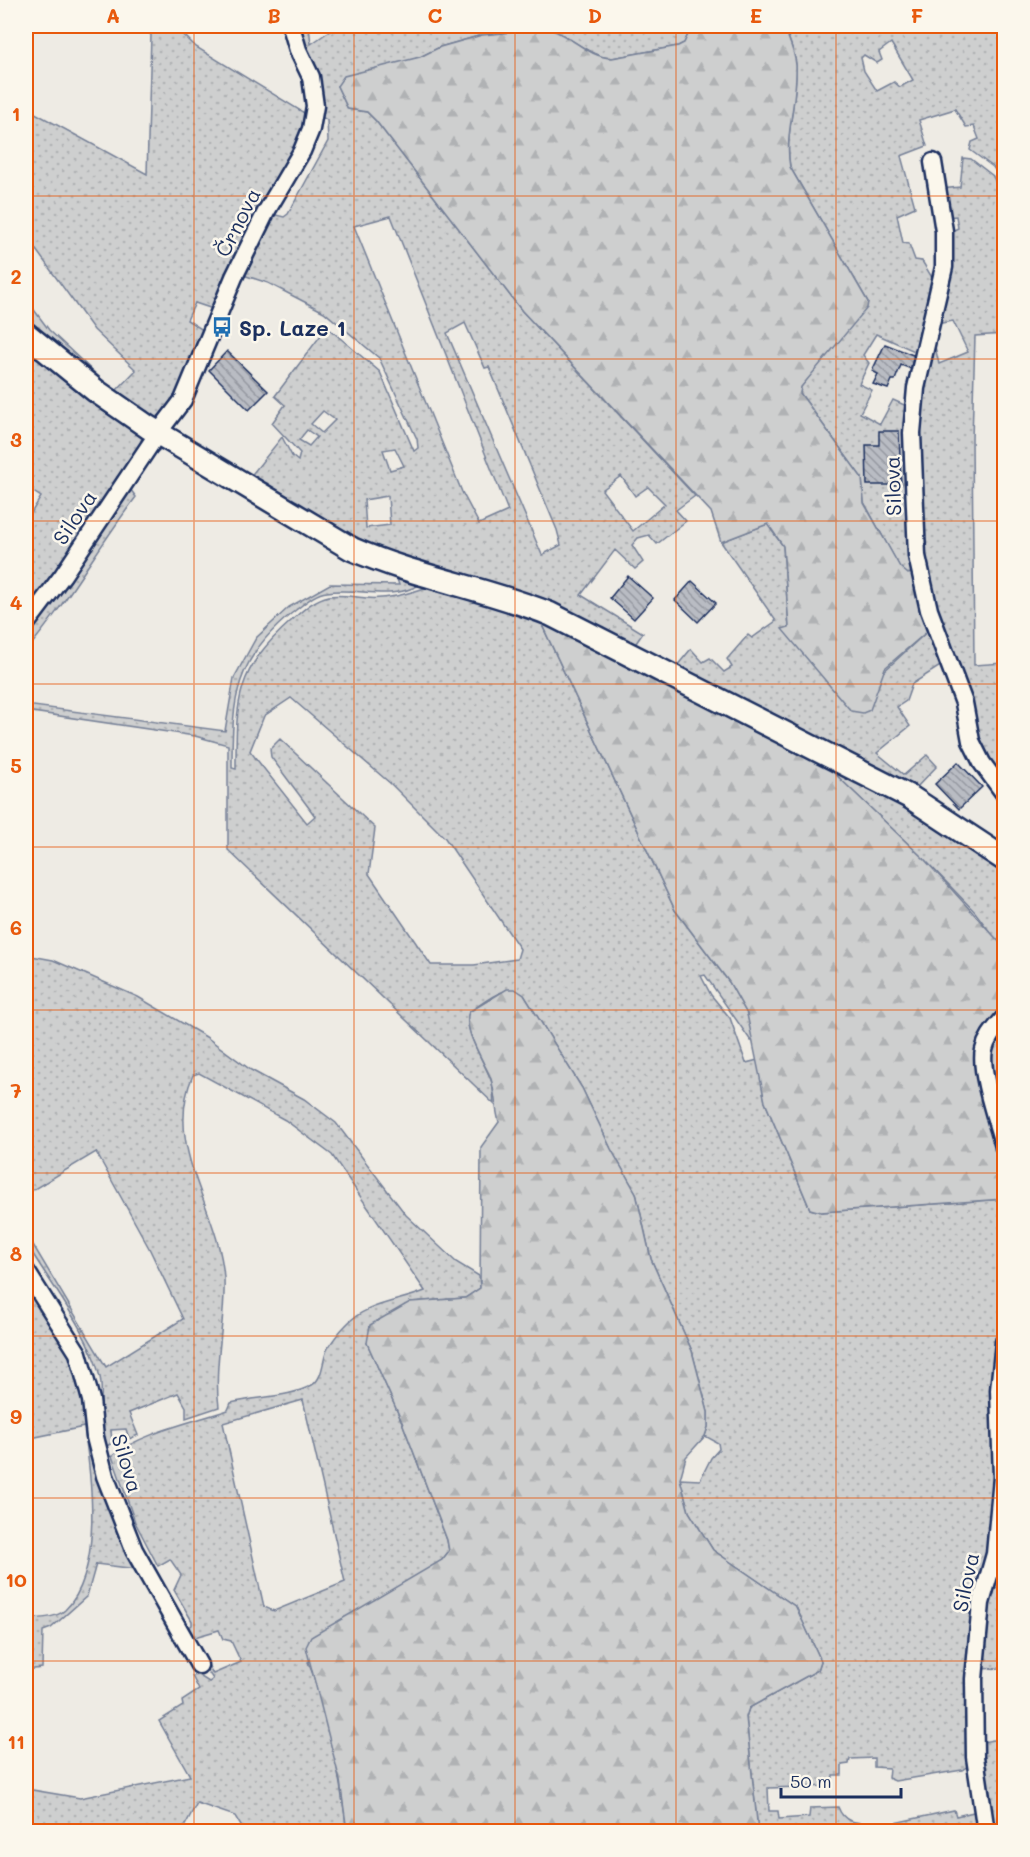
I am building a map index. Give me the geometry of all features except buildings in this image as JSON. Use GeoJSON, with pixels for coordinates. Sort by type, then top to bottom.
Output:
{"type":"FeatureCollection","features":[{"type":"Feature","properties":{"kind":"street","name":"Črnova"},"geometry":{"type":"LineString","coordinates":[[158,433],[183,400],[234,277],[311,129],[315,106],[311,77],[298,50],[291,26]]}},
{"type":"Feature","properties":{"kind":"street","name":"Silova"},"geometry":{"type":"LineString","coordinates":[[933,162],[944,231],[944,267],[915,399],[912,433],[918,556],[929,610],[964,703],[971,741],[982,764],[1005,793]]}},
{"type":"Feature","properties":{"kind":"street"},"geometry":{"type":"LineString","coordinates":[[26,334],[96,391],[158,433],[352,549],[381,561],[513,599],[550,614],[632,653],[910,797],[1005,858]]}},
{"type":"Feature","properties":{"kind":"street","name":"Silova"},"geometry":{"type":"LineString","coordinates":[[26,624],[63,575],[158,433]]}},
{"type":"Feature","properties":{"kind":"street"},"geometry":{"type":"LineString","coordinates":[[1005,1018],[988,1038],[983,1052],[987,1084],[1005,1147]]}},
{"type":"Feature","properties":{"kind":"street","name":"Silova"},"geometry":{"type":"LineString","coordinates":[[26,1271],[78,1353],[91,1400],[95,1437],[105,1476],[134,1550],[199,1665]]}},
{"type":"Feature","properties":{"kind":"street","name":"Silova"},"geometry":{"type":"LineString","coordinates":[[986,1832],[975,1757],[974,1679],[981,1603],[996,1543],[1002,1477],[999,1390],[1005,1342]]}},
{"type":"Feature","properties":{"kind":"green space"},"geometry":{"type":"Polygon","coordinates":[[[140,26],[181,26],[183,34],[196,47],[306,114],[299,144],[232,260],[213,309],[195,303],[187,320],[203,330],[187,376],[175,401],[168,410],[156,417],[138,413],[26,325],[26,299],[49,330],[115,392],[136,370],[94,330],[26,236],[26,108],[147,174],[151,35],[140,26]]]}},
{"type":"Feature","properties":{"kind":"green space"},"geometry":{"type":"Polygon","coordinates":[[[297,26],[309,26],[311,44],[337,26],[692,26],[684,43],[678,46],[612,58],[596,54],[549,29],[482,35],[440,47],[420,57],[337,86],[348,109],[367,112],[376,121],[522,311],[695,496],[676,510],[686,521],[657,544],[649,535],[638,538],[632,545],[643,562],[635,569],[615,550],[581,595],[643,633],[634,646],[358,541],[249,478],[282,437],[292,456],[298,461],[300,453],[272,423],[285,405],[275,396],[327,327],[380,372],[414,451],[418,448],[417,439],[379,358],[324,312],[268,283],[240,274],[272,214],[284,217],[288,214],[328,141],[327,120],[321,117],[297,26]],[[391,216],[354,226],[462,492],[479,524],[508,511],[391,216]],[[465,323],[447,333],[542,555],[561,545],[557,530],[489,367],[485,368],[465,323]],[[323,411],[311,424],[322,433],[335,420],[323,411]],[[307,430],[299,440],[309,446],[317,437],[307,430]],[[395,448],[383,450],[390,470],[404,466],[395,448]],[[621,476],[602,490],[633,531],[665,504],[648,487],[635,496],[621,476]],[[388,496],[364,500],[366,528],[390,525],[388,496]]]}},
{"type":"Feature","properties":{"kind":"green space"},"geometry":{"type":"Polygon","coordinates":[[[692,26],[784,26],[796,65],[789,142],[790,167],[868,302],[867,308],[801,387],[800,393],[862,478],[864,503],[900,567],[908,574],[917,572],[930,629],[885,668],[870,710],[863,713],[851,711],[782,629],[789,627],[783,546],[768,524],[721,542],[711,512],[522,311],[376,121],[367,112],[348,109],[337,86],[344,76],[420,57],[440,47],[482,35],[549,29],[596,54],[612,58],[678,46],[684,43],[692,26]]]}},
{"type":"Feature","properties":{"kind":"green space"},"geometry":{"type":"Polygon","coordinates":[[[784,26],[1004,26],[1004,184],[993,167],[970,150],[972,142],[979,139],[974,126],[966,127],[955,109],[919,120],[927,146],[901,156],[915,207],[897,215],[903,243],[909,244],[915,260],[922,261],[936,284],[919,353],[876,334],[863,355],[869,363],[859,384],[872,390],[860,413],[880,424],[893,400],[909,407],[917,572],[908,574],[900,568],[864,502],[862,478],[800,393],[801,387],[868,302],[790,167],[789,142],[796,65],[784,26]],[[891,43],[879,52],[882,60],[877,63],[864,55],[861,58],[864,71],[877,91],[894,82],[900,87],[913,80],[891,43]]]}},
{"type":"Feature","properties":{"kind":"green space"},"geometry":{"type":"Polygon","coordinates":[[[963,158],[971,159],[993,176],[1004,204],[1004,334],[975,336],[972,439],[974,665],[1004,663],[1004,789],[979,755],[927,592],[916,440],[930,346],[935,347],[939,364],[968,352],[953,321],[936,324],[948,233],[958,228],[956,216],[946,217],[941,189],[960,187],[963,158]]]}},
{"type":"Feature","properties":{"kind":"green space"},"geometry":{"type":"Polygon","coordinates":[[[26,344],[143,433],[140,445],[26,620],[26,521],[41,497],[26,487],[26,344]]]}},
{"type":"Feature","properties":{"kind":"green space"},"geometry":{"type":"Polygon","coordinates":[[[159,442],[165,442],[283,518],[357,558],[404,576],[500,604],[547,621],[543,627],[675,910],[729,982],[747,1014],[755,1041],[751,1041],[705,975],[701,976],[711,995],[730,1018],[746,1063],[758,1060],[765,1102],[810,1209],[822,1212],[1004,1199],[1004,1307],[993,1387],[997,1462],[995,1505],[972,1628],[969,1669],[971,1764],[962,1770],[895,1781],[888,1778],[889,1768],[874,1767],[874,1758],[850,1759],[849,1764],[842,1765],[842,1775],[833,1775],[832,1786],[768,1788],[769,1811],[778,1811],[779,1819],[809,1817],[810,1808],[838,1807],[847,1819],[870,1823],[872,1828],[954,1810],[956,1816],[978,1811],[981,1831],[758,1831],[746,1717],[749,1708],[818,1670],[821,1661],[796,1607],[713,1550],[689,1512],[680,1479],[700,1480],[711,1458],[719,1449],[718,1443],[705,1436],[708,1427],[708,1412],[692,1351],[651,1259],[636,1193],[611,1149],[582,1088],[524,995],[510,991],[503,992],[489,998],[469,1012],[471,1037],[492,1083],[494,1104],[228,850],[228,745],[195,736],[26,711],[26,705],[225,731],[234,678],[256,638],[289,607],[330,584],[399,585],[397,579],[330,549],[163,447],[146,462],[128,486],[136,497],[55,614],[26,651],[26,635],[61,587],[150,448],[159,442]],[[421,584],[398,592],[322,593],[308,600],[273,630],[248,664],[241,682],[233,721],[232,768],[236,769],[237,723],[243,687],[259,655],[273,639],[304,609],[329,596],[389,597],[425,588],[421,584]],[[291,698],[264,716],[250,751],[307,823],[315,816],[271,757],[270,749],[280,739],[375,828],[369,874],[431,965],[474,965],[517,959],[520,949],[445,838],[391,784],[291,698]]]}},
{"type":"Feature","properties":{"kind":"green space"},"geometry":{"type":"Polygon","coordinates":[[[767,524],[783,546],[789,628],[783,629],[805,653],[881,674],[930,629],[945,663],[912,684],[906,701],[897,707],[910,726],[877,753],[904,775],[927,755],[937,766],[913,791],[676,667],[691,649],[703,662],[710,658],[724,672],[732,667],[727,659],[748,635],[752,638],[776,621],[721,542],[767,524]]]}},
{"type":"Feature","properties":{"kind":"green space"},"geometry":{"type":"Polygon","coordinates":[[[547,621],[833,761],[834,773],[925,860],[1002,945],[1004,951],[1004,1008],[988,1030],[994,1132],[1004,1168],[1004,1199],[821,1212],[810,1209],[765,1102],[747,1014],[729,982],[675,910],[543,627],[547,621]]]}},
{"type":"Feature","properties":{"kind":"green space"},"geometry":{"type":"Polygon","coordinates":[[[833,761],[1004,869],[1004,951],[975,912],[925,860],[834,773],[833,761]]]}},
{"type":"Feature","properties":{"kind":"green space"},"geometry":{"type":"Polygon","coordinates":[[[26,955],[53,960],[138,997],[206,1037],[251,1070],[304,1099],[336,1123],[406,1215],[456,1262],[479,1276],[480,1288],[465,1298],[410,1302],[367,1343],[402,1422],[447,1540],[449,1551],[442,1560],[308,1662],[328,1723],[347,1831],[244,1831],[235,1816],[197,1803],[182,1831],[26,1831],[26,1789],[80,1798],[190,1776],[159,1721],[183,1706],[182,1701],[199,1690],[192,1676],[198,1675],[209,1682],[213,1679],[199,1658],[204,1657],[213,1674],[241,1662],[231,1641],[223,1639],[219,1630],[198,1636],[191,1642],[185,1631],[192,1625],[192,1621],[174,1590],[181,1575],[170,1559],[158,1566],[135,1522],[112,1456],[152,1435],[228,1410],[231,1403],[283,1395],[312,1385],[319,1378],[328,1348],[353,1318],[372,1308],[425,1291],[332,1155],[285,1120],[199,1073],[193,1075],[185,1101],[184,1127],[188,1152],[220,1252],[224,1278],[218,1359],[219,1407],[186,1418],[186,1407],[178,1393],[129,1413],[138,1435],[129,1439],[126,1429],[111,1430],[112,1443],[107,1446],[101,1429],[101,1385],[95,1360],[68,1308],[26,1243],[26,1233],[106,1367],[183,1319],[149,1248],[96,1152],[26,1194],[26,955]],[[303,1400],[223,1423],[264,1607],[274,1611],[345,1582],[303,1400]]]}},
{"type":"Feature","properties":{"kind":"green space"},"geometry":{"type":"Polygon","coordinates":[[[507,989],[515,989],[524,995],[582,1088],[611,1149],[636,1193],[651,1259],[692,1351],[708,1412],[708,1427],[705,1436],[686,1457],[680,1479],[689,1512],[713,1550],[796,1607],[821,1661],[818,1670],[749,1708],[746,1717],[758,1831],[347,1831],[340,1781],[306,1647],[311,1637],[442,1560],[449,1551],[447,1540],[402,1422],[367,1343],[370,1325],[410,1302],[465,1298],[480,1288],[481,1147],[499,1122],[491,1079],[471,1036],[468,1019],[469,1012],[507,989]]]}},
{"type":"Feature","properties":{"kind":"green space"},"geometry":{"type":"Polygon","coordinates":[[[1004,1020],[1004,1139],[988,1082],[990,1041],[1004,1020]]]}},
{"type":"Feature","properties":{"kind":"green space"},"geometry":{"type":"Polygon","coordinates":[[[26,1277],[71,1351],[137,1569],[96,1564],[87,1596],[51,1628],[43,1631],[42,1668],[26,1670],[26,1619],[46,1618],[61,1613],[77,1593],[85,1573],[92,1523],[84,1427],[26,1439],[26,1277]]]}},
{"type":"Feature","properties":{"kind":"green space"},"geometry":{"type":"Polygon","coordinates":[[[1004,1584],[1004,1668],[977,1669],[985,1595],[1004,1584]]]}},
{"type":"Feature","properties":{"kind":"green space"},"geometry":{"type":"Polygon","coordinates":[[[1004,1738],[1004,1831],[987,1831],[977,1743],[1004,1738]]]}},
{"type":"Feature","properties":{"kind":"place","name":"Sp. Laze 1"},"geometry":{"type":"Point","coordinates":[222,327]}}]}
